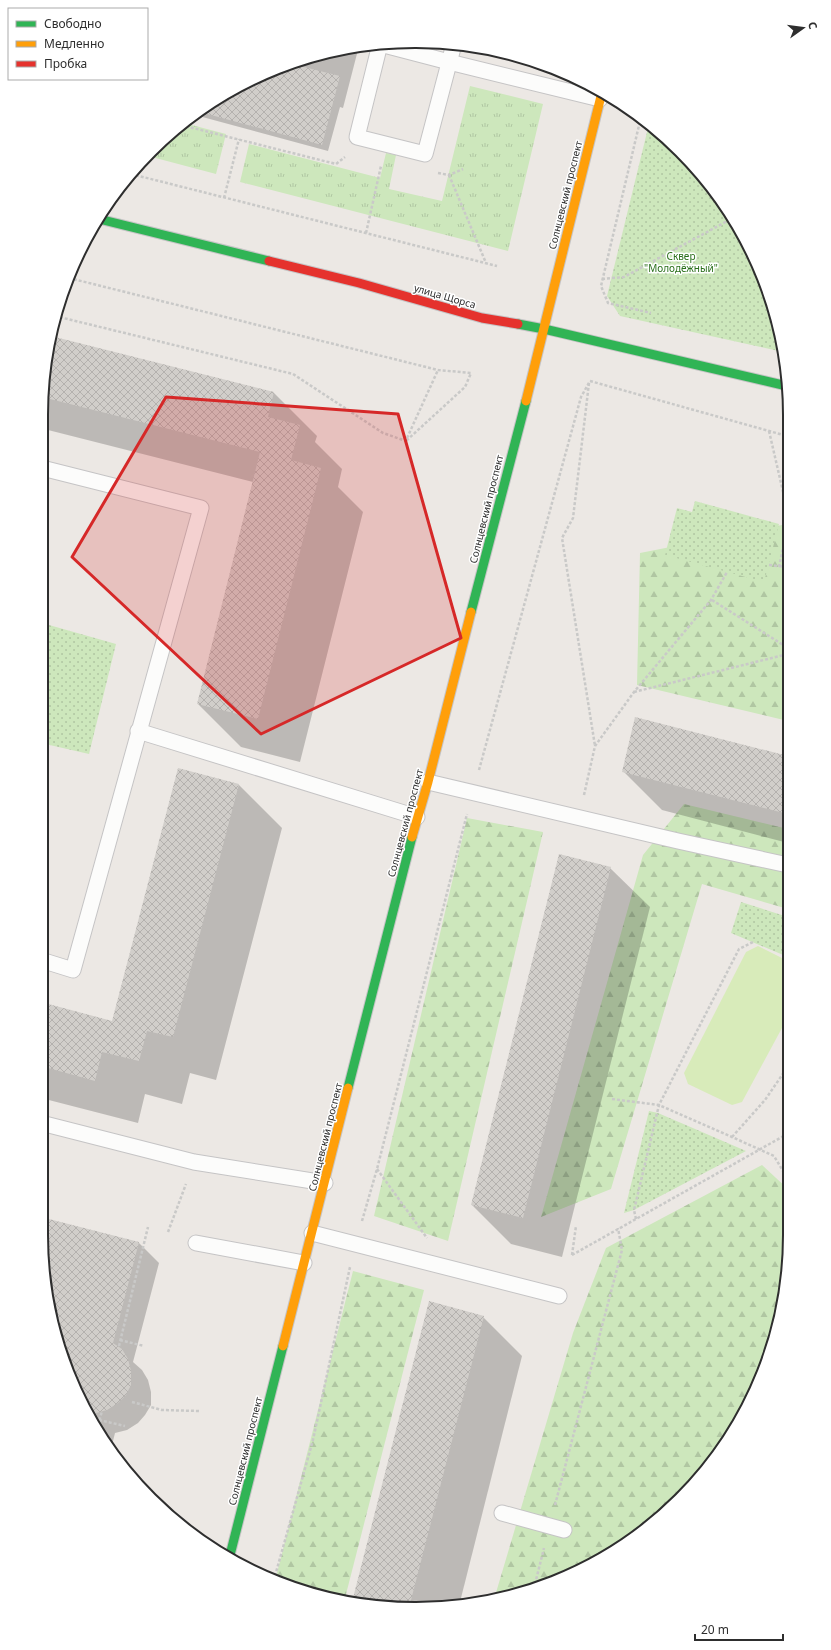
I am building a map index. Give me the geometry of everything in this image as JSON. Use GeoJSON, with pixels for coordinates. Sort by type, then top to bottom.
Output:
{"type":"FeatureCollection","features":[{"type":"Feature","properties":{"kind":"street","name":"Солнцевский проспект"},"geometry":{"type":"LineString","coordinates":[[231,1552],[417,817],[428,782],[544,329],[601,98]]}},
{"type":"Feature","properties":{"kind":"street","name":"улица Щорса"},"geometry":{"type":"LineString","coordinates":[[104,220],[359,283],[482,318],[544,329],[781,385]]}},
{"type":"Feature","properties":{"kind":"lane"},"geometry":{"type":"LineString","coordinates":[[398,49],[449,62],[594,94]]}},
{"type":"Feature","properties":{"kind":"lane"},"geometry":{"type":"LineString","coordinates":[[378,50],[357,137],[425,154],[452,50]]}},
{"type":"Feature","properties":{"kind":"lane"},"geometry":{"type":"LineString","coordinates":[[48,470],[201,508],[73,970],[48,962]]}},
{"type":"Feature","properties":{"kind":"lane"},"geometry":{"type":"LineString","coordinates":[[138,731],[417,817]]}},
{"type":"Feature","properties":{"kind":"lane"},"geometry":{"type":"LineString","coordinates":[[428,782],[678,841],[783,864]]}},
{"type":"Feature","properties":{"kind":"lane"},"geometry":{"type":"LineString","coordinates":[[48,1125],[194,1162],[325,1183]]}},
{"type":"Feature","properties":{"kind":"lane"},"geometry":{"type":"LineString","coordinates":[[312,1233],[560,1296]]}},
{"type":"Feature","properties":{"kind":"lane"},"geometry":{"type":"LineString","coordinates":[[196,1243],[304,1263]]}},
{"type":"Feature","properties":{"kind":"lane"},"geometry":{"type":"LineString","coordinates":[[502,1513],[564,1530]]}},
{"type":"Feature","properties":{"kind":"path"},"geometry":{"type":"LineString","coordinates":[[639,124],[601,286],[608,303],[651,313]]}},
{"type":"Feature","properties":{"kind":"path"},"geometry":{"type":"LineString","coordinates":[[188,127],[336,164]]}},
{"type":"Feature","properties":{"kind":"path"},"geometry":{"type":"LineString","coordinates":[[224,198],[239,139]]}},
{"type":"Feature","properties":{"kind":"path"},"geometry":{"type":"LineString","coordinates":[[366,233],[382,160]]}},
{"type":"Feature","properties":{"kind":"path"},"geometry":{"type":"LineString","coordinates":[[448,175],[486,263]]}},
{"type":"Feature","properties":{"kind":"path"},"geometry":{"type":"LineString","coordinates":[[137,176],[497,266]]}},
{"type":"Feature","properties":{"kind":"path"},"geometry":{"type":"LineString","coordinates":[[602,278],[624,277],[727,221]]}},
{"type":"Feature","properties":{"kind":"path"},"geometry":{"type":"LineString","coordinates":[[74,279],[438,370],[471,373],[465,387],[406,440]]}},
{"type":"Feature","properties":{"kind":"path"},"geometry":{"type":"LineString","coordinates":[[62,318],[293,374],[383,433],[406,440]]}},
{"type":"Feature","properties":{"kind":"path"},"geometry":{"type":"LineString","coordinates":[[406,440],[438,370]]}},
{"type":"Feature","properties":{"kind":"path"},"geometry":{"type":"LineString","coordinates":[[590,381],[783,435]]}},
{"type":"Feature","properties":{"kind":"path"},"geometry":{"type":"LineString","coordinates":[[579,817],[595,746],[562,538],[573,518],[590,381]]}},
{"type":"Feature","properties":{"kind":"path"},"geometry":{"type":"LineString","coordinates":[[276,1574],[314,1440],[355,1245],[377,1169],[473,792],[581,397],[590,381]]}},
{"type":"Feature","properties":{"kind":"path"},"geometry":{"type":"LineString","coordinates":[[769,432],[783,492]]}},
{"type":"Feature","properties":{"kind":"path"},"geometry":{"type":"LineString","coordinates":[[779,567],[783,548]]}},
{"type":"Feature","properties":{"kind":"path"},"geometry":{"type":"LineString","coordinates":[[769,565],[783,567]]}},
{"type":"Feature","properties":{"kind":"path"},"geometry":{"type":"LineString","coordinates":[[595,746],[634,692],[711,600],[727,572]]}},
{"type":"Feature","properties":{"kind":"path"},"geometry":{"type":"LineString","coordinates":[[711,600],[783,645]]}},
{"type":"Feature","properties":{"kind":"path"},"geometry":{"type":"LineString","coordinates":[[634,692],[783,655]]}},
{"type":"Feature","properties":{"kind":"path"},"geometry":{"type":"LineString","coordinates":[[636,1219],[634,1210],[659,1106],[738,949],[752,942]]}},
{"type":"Feature","properties":{"kind":"path"},"geometry":{"type":"LineString","coordinates":[[732,1137],[765,1100],[783,1074]]}},
{"type":"Feature","properties":{"kind":"path"},"geometry":{"type":"LineString","coordinates":[[612,1099],[659,1106],[774,1156],[783,1170]]}},
{"type":"Feature","properties":{"kind":"path"},"geometry":{"type":"LineString","coordinates":[[576,1226],[572,1255],[783,1135]]}},
{"type":"Feature","properties":{"kind":"path"},"geometry":{"type":"LineString","coordinates":[[168,1232],[194,1162]]}},
{"type":"Feature","properties":{"kind":"path"},"geometry":{"type":"LineString","coordinates":[[377,1169],[431,1244],[439,1266]]}},
{"type":"Feature","properties":{"kind":"path"},"geometry":{"type":"LineString","coordinates":[[119,1346],[148,1227]]}},
{"type":"Feature","properties":{"kind":"path"},"geometry":{"type":"LineString","coordinates":[[536,1581],[622,1250],[618,1228]]}},
{"type":"Feature","properties":{"kind":"path"},"geometry":{"type":"LineString","coordinates":[[120,1340],[144,1346]]}},
{"type":"Feature","properties":{"kind":"path"},"geometry":{"type":"LineString","coordinates":[[132,1402],[162,1410],[199,1411]]}},
{"type":"Feature","properties":{"kind":"path"},"geometry":{"type":"LineString","coordinates":[[102,1412],[99,1420],[125,1426]]}},
{"type":"Feature","properties":{"kind":"highlighted area"},"geometry":{"type":"Polygon","coordinates":[[[166,397],[398,414],[461,638],[261,734],[72,557],[166,397]]]}},
{"type":"Feature","properties":{"kind":"green space"},"geometry":{"type":"Polygon","coordinates":[[[470,86],[543,104],[508,251],[240,182],[249,144],[380,178],[386,153],[396,155],[389,189],[442,201],[470,86]]]}},
{"type":"Feature","properties":{"kind":"green space"},"geometry":{"type":"Polygon","coordinates":[[[191,125],[226,134],[216,174],[154,158],[173,139],[191,125]]]}},
{"type":"Feature","properties":{"kind":"green space","name":"Сквер \"Молодёжный\""},"geometry":{"type":"Polygon","coordinates":[[[647,131],[658,139],[692,173],[721,211],[734,232],[755,275],[763,297],[777,351],[620,316],[607,296],[647,131]]]}},
{"type":"Feature","properties":{"kind":"green space"},"geometry":{"type":"Polygon","coordinates":[[[695,501],[779,524],[764,582],[665,555],[677,508],[692,512],[695,501]]]}},
{"type":"Feature","properties":{"kind":"green space"},"geometry":{"type":"Polygon","coordinates":[[[783,525],[783,720],[637,685],[640,553],[783,525]]]}},
{"type":"Feature","properties":{"kind":"green space"},"geometry":{"type":"Polygon","coordinates":[[[48,625],[116,644],[89,754],[48,745],[48,625]]]}},
{"type":"Feature","properties":{"kind":"green space"},"geometry":{"type":"Polygon","coordinates":[[[684,804],[783,828],[783,908],[702,884],[611,1189],[541,1217],[643,855],[684,804]]]}},
{"type":"Feature","properties":{"kind":"green space"},"geometry":{"type":"Polygon","coordinates":[[[467,818],[543,832],[448,1241],[374,1216],[467,818]]]}},
{"type":"Feature","properties":{"kind":"green space"},"geometry":{"type":"Polygon","coordinates":[[[741,902],[783,915],[783,955],[731,933],[741,902]]]}},
{"type":"Feature","properties":{"kind":"green space"},"geometry":{"type":"Polygon","coordinates":[[[758,946],[783,958],[783,1026],[742,1102],[732,1105],[688,1084],[684,1073],[746,952],[758,946]]]}},
{"type":"Feature","properties":{"kind":"green space"},"geometry":{"type":"Polygon","coordinates":[[[649,1111],[658,1113],[746,1151],[634,1210],[624,1213],[649,1111]]]}},
{"type":"Feature","properties":{"kind":"green space"},"geometry":{"type":"Polygon","coordinates":[[[762,1165],[783,1184],[782,1259],[776,1306],[763,1353],[755,1375],[734,1418],[721,1439],[692,1477],[658,1511],[620,1540],[599,1553],[556,1574],[496,1593],[573,1333],[606,1248],[762,1165]]]}},
{"type":"Feature","properties":{"kind":"green space"},"geometry":{"type":"Polygon","coordinates":[[[353,1271],[424,1290],[346,1595],[320,1589],[277,1575],[353,1271]]]}},
{"type":"Feature","properties":{"kind":"building"},"geometry":{"type":"Polygon","coordinates":[[[302,66],[340,76],[322,145],[206,114],[253,86],[302,66]]]}},
{"type":"Feature","properties":{"kind":"building"},"geometry":{"type":"Polygon","coordinates":[[[57,337],[274,392],[268,417],[300,425],[291,460],[321,468],[258,719],[197,704],[260,452],[49,399],[51,368],[57,337]]]}},
{"type":"Feature","properties":{"kind":"building"},"geometry":{"type":"Polygon","coordinates":[[[635,717],[783,755],[783,813],[622,772],[635,717]]]}},
{"type":"Feature","properties":{"kind":"building"},"geometry":{"type":"Polygon","coordinates":[[[178,768],[239,784],[173,1037],[147,1031],[139,1061],[102,1052],[95,1081],[48,1068],[48,1004],[112,1021],[178,768]]]}},
{"type":"Feature","properties":{"kind":"building"},"geometry":{"type":"Polygon","coordinates":[[[559,854],[611,867],[523,1218],[471,1205],[559,854]]]}},
{"type":"Feature","properties":{"kind":"building"},"geometry":{"type":"Polygon","coordinates":[[[48,1219],[139,1242],[113,1343],[122,1349],[128,1359],[131,1371],[131,1385],[126,1395],[118,1403],[107,1410],[95,1415],[76,1375],[61,1330],[55,1306],[49,1259],[48,1219]]]}},
{"type":"Feature","properties":{"kind":"building"},"geometry":{"type":"Polygon","coordinates":[[[429,1301],[484,1316],[411,1602],[353,1597],[429,1301]]]}},
{"type":"Feature","properties":{"kind":"traffic: fast"},"geometry":{"type":"LineString","coordinates":[[104,220],[269,261]]}},
{"type":"Feature","properties":{"kind":"traffic: fast"},"geometry":{"type":"LineString","coordinates":[[518,324],[781,385]]}},
{"type":"Feature","properties":{"kind":"traffic: fast"},"geometry":{"type":"LineString","coordinates":[[471,612],[526,401]]}},
{"type":"Feature","properties":{"kind":"traffic: fast"},"geometry":{"type":"LineString","coordinates":[[348,1088],[412,837]]}},
{"type":"Feature","properties":{"kind":"traffic: fast"},"geometry":{"type":"LineString","coordinates":[[231,1552],[283,1346]]}},
{"type":"Feature","properties":{"kind":"traffic: slow"},"geometry":{"type":"LineString","coordinates":[[526,401],[601,98]]}},
{"type":"Feature","properties":{"kind":"traffic: slow"},"geometry":{"type":"LineString","coordinates":[[412,837],[428,782],[471,612]]}},
{"type":"Feature","properties":{"kind":"traffic: slow"},"geometry":{"type":"LineString","coordinates":[[283,1346],[348,1088]]}},
{"type":"Feature","properties":{"kind":"traffic: jam"},"geometry":{"type":"LineString","coordinates":[[269,261],[359,283],[482,318],[518,324]]}}]}
